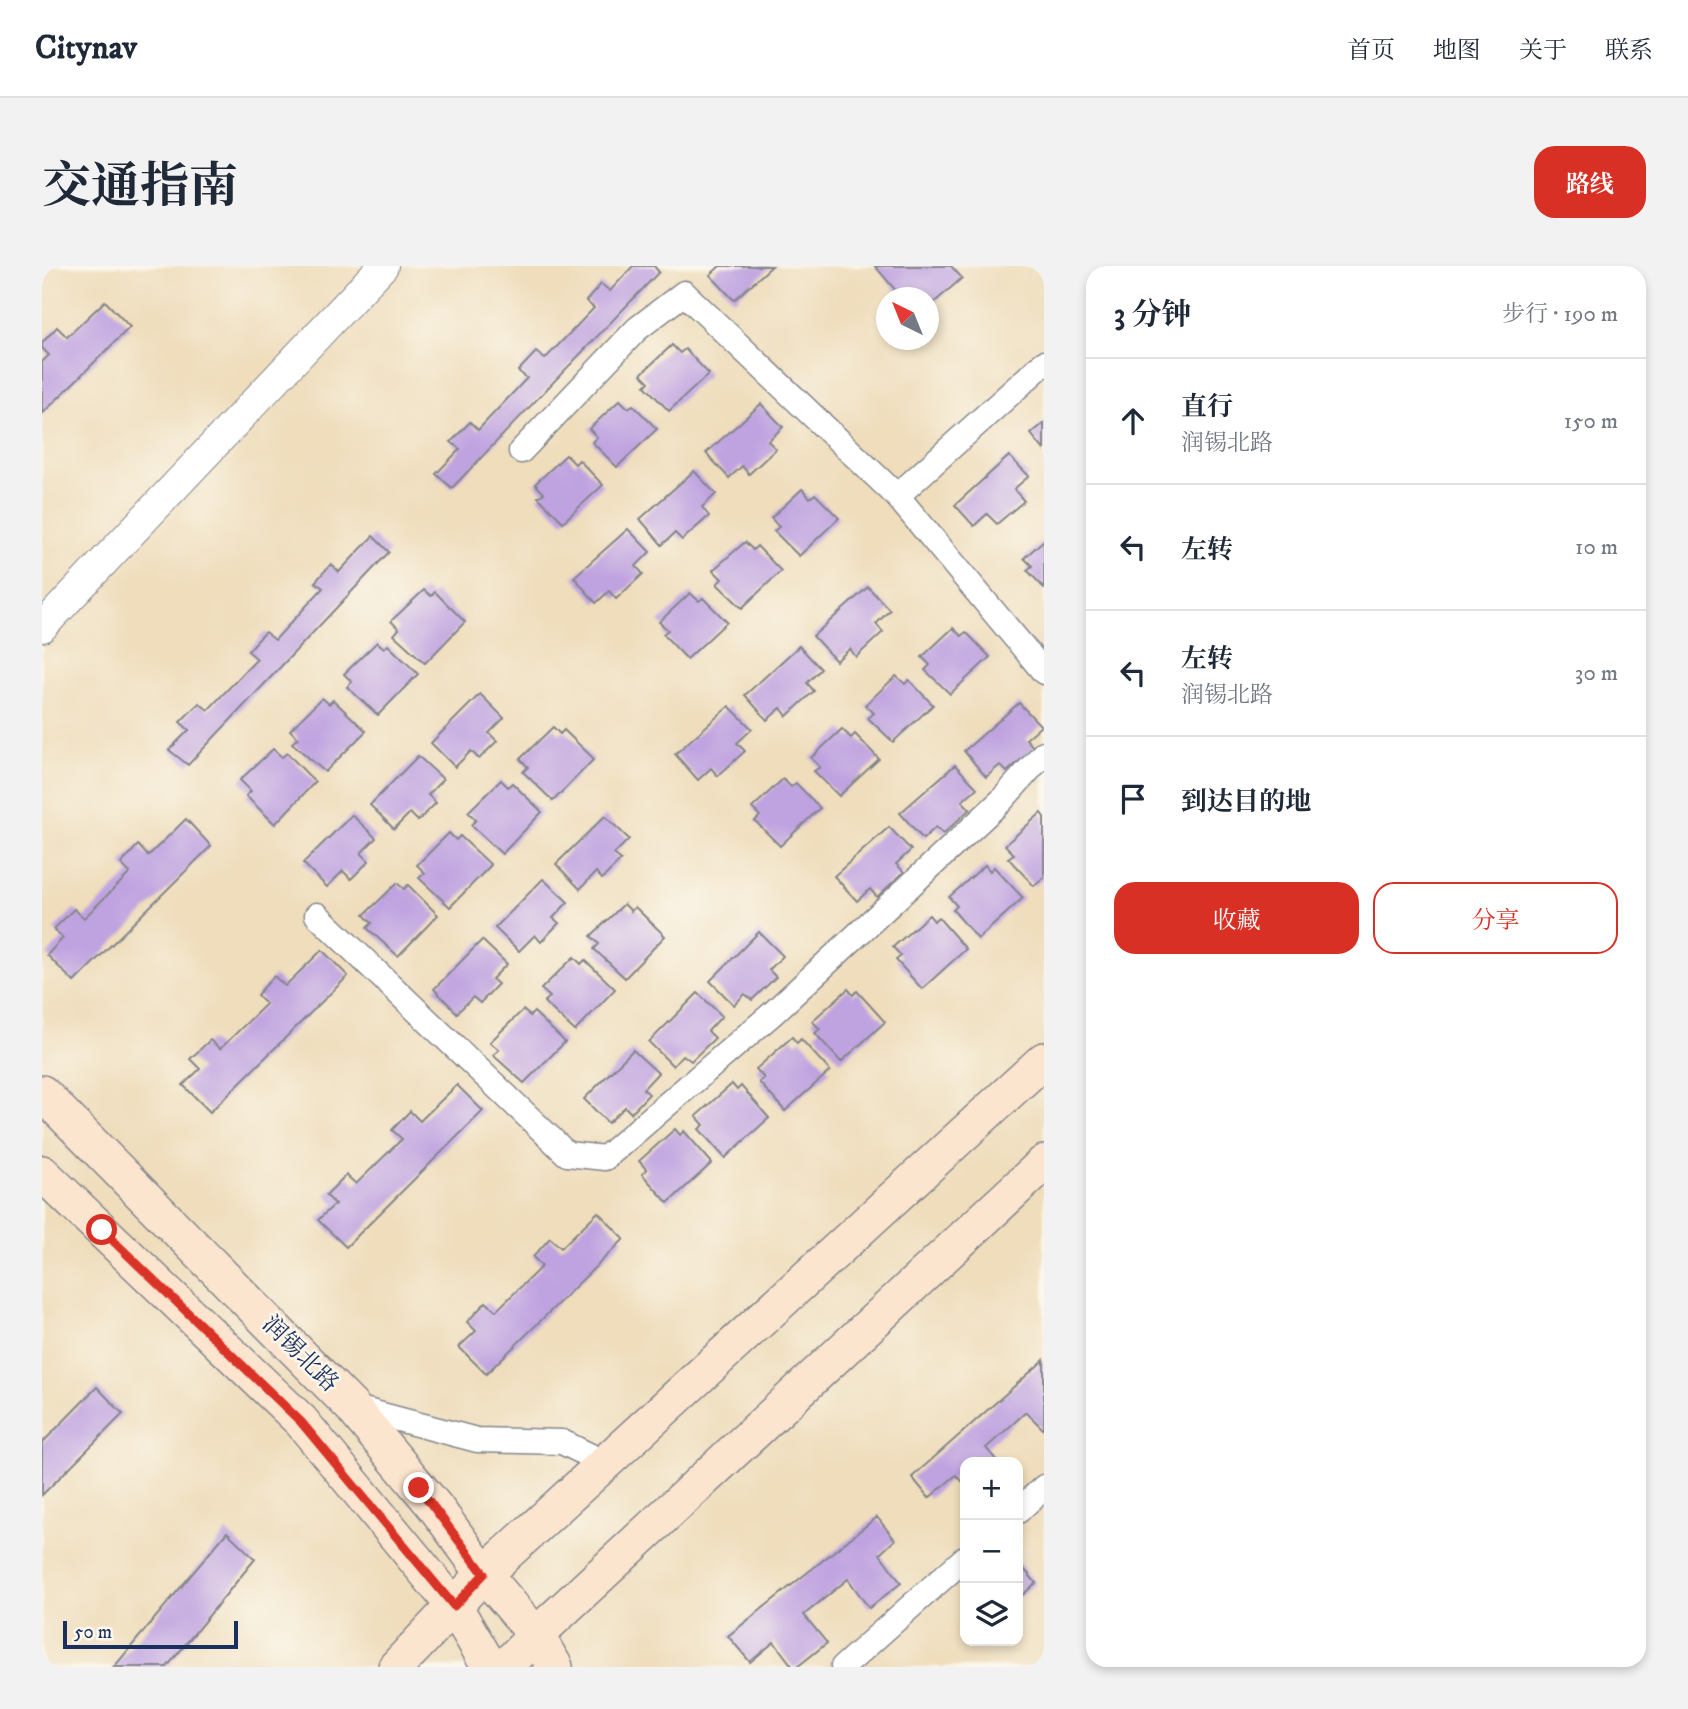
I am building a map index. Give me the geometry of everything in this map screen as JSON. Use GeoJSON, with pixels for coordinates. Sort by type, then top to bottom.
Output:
{"type":"FeatureCollection","features":[{"type":"Feature","properties":{"kind":"main road"},"geometry":{"type":"LineString","coordinates":[[396,1667],[484,1574],[1044,1059]]}},
{"type":"Feature","properties":{"kind":"main road","name":"润锡北路"},"geometry":{"type":"LineString","coordinates":[[42,1093],[352,1407],[436,1508],[484,1574],[536,1635],[555,1667]]}},
{"type":"Feature","properties":{"kind":"main road"},"geometry":{"type":"LineString","coordinates":[[505,1667],[536,1635],[1044,1163]]}},
{"type":"Feature","properties":{"kind":"main road","name":"润锡北路"},"geometry":{"type":"LineString","coordinates":[[42,1173],[301,1422],[454,1606],[490,1667]]}},
{"type":"Feature","properties":{"kind":"street"},"geometry":{"type":"LineString","coordinates":[[42,627],[383,266]]}},
{"type":"Feature","properties":{"kind":"street"},"geometry":{"type":"LineString","coordinates":[[521,451],[637,329],[684,293],[897,496],[1044,672]]}},
{"type":"Feature","properties":{"kind":"street"},"geometry":{"type":"LineString","coordinates":[[897,496],[1044,363]]}},
{"type":"Feature","properties":{"kind":"street"},"geometry":{"type":"LineString","coordinates":[[317,915],[567,1154],[605,1158],[783,1004],[1001,801],[1044,753]]}},
{"type":"Feature","properties":{"kind":"street"},"geometry":{"type":"LineString","coordinates":[[352,1407],[477,1440],[562,1442],[606,1463]]}},
{"type":"Feature","properties":{"kind":"street"},"geometry":{"type":"LineString","coordinates":[[1023,1506],[1044,1487]]}},
{"type":"Feature","properties":{"kind":"street"},"geometry":{"type":"LineString","coordinates":[[843,1667],[960,1562]]}},
{"type":"Feature","properties":{"kind":"building"},"geometry":{"type":"Polygon","coordinates":[[[633,266],[654,266],[659,272],[452,488],[436,474],[460,449],[451,442],[470,422],[478,430],[527,378],[518,371],[536,352],[545,359],[594,308],[586,301],[601,284],[610,291],[633,266]]]}},
{"type":"Feature","properties":{"kind":"building"},"geometry":{"type":"Polygon","coordinates":[[[720,266],[772,266],[734,300],[710,275],[720,266]]]}},
{"type":"Feature","properties":{"kind":"building"},"geometry":{"type":"Polygon","coordinates":[[[875,266],[951,266],[962,278],[939,298],[939,287],[893,287],[875,266]]]}},
{"type":"Feature","properties":{"kind":"building"},"geometry":{"type":"Polygon","coordinates":[[[105,301],[130,327],[42,414],[42,362],[49,355],[42,348],[42,343],[57,327],[67,337],[105,301]]]}},
{"type":"Feature","properties":{"kind":"building"},"geometry":{"type":"Polygon","coordinates":[[[672,345],[680,353],[685,349],[709,374],[669,411],[645,386],[649,382],[641,374],[672,345]]]}},
{"type":"Feature","properties":{"kind":"building"},"geometry":{"type":"Polygon","coordinates":[[[620,400],[628,408],[633,405],[657,429],[617,467],[592,442],[597,437],[589,429],[620,400]]]}},
{"type":"Feature","properties":{"kind":"building"},"geometry":{"type":"Polygon","coordinates":[[[761,404],[783,427],[768,441],[776,449],[749,474],[742,466],[729,478],[706,453],[761,404]]]}},
{"type":"Feature","properties":{"kind":"building"},"geometry":{"type":"Polygon","coordinates":[[[1044,423],[1044,450],[1031,434],[1044,423]]]}},
{"type":"Feature","properties":{"kind":"building"},"geometry":{"type":"Polygon","coordinates":[[[566,455],[575,464],[579,460],[603,485],[563,522],[538,497],[544,493],[535,484],[566,455]]]}},
{"type":"Feature","properties":{"kind":"building"},"geometry":{"type":"Polygon","coordinates":[[[1009,456],[1029,476],[1014,489],[1024,501],[997,524],[987,514],[974,526],[955,505],[1009,456]]]}},
{"type":"Feature","properties":{"kind":"building"},"geometry":{"type":"Polygon","coordinates":[[[694,471],[716,494],[702,507],[709,516],[682,540],[675,533],[662,545],[640,519],[694,471]]]}},
{"type":"Feature","properties":{"kind":"building"},"geometry":{"type":"Polygon","coordinates":[[[802,489],[810,498],[815,494],[839,518],[799,556],[774,531],[779,527],[771,518],[802,489]]]}},
{"type":"Feature","properties":{"kind":"building"},"geometry":{"type":"Polygon","coordinates":[[[628,529],[650,552],[636,566],[643,574],[616,599],[609,591],[596,603],[574,577],[628,529]]]}},
{"type":"Feature","properties":{"kind":"building"},"geometry":{"type":"Polygon","coordinates":[[[373,536],[389,552],[188,765],[169,750],[189,730],[180,722],[199,703],[208,710],[257,659],[248,651],[265,632],[275,640],[323,588],[315,582],[331,564],[339,572],[373,536]]]}},
{"type":"Feature","properties":{"kind":"building"},"geometry":{"type":"Polygon","coordinates":[[[1044,540],[1044,588],[1027,570],[1032,566],[1024,558],[1044,540]]]}},
{"type":"Feature","properties":{"kind":"building"},"geometry":{"type":"Polygon","coordinates":[[[745,542],[753,550],[757,546],[781,571],[742,608],[717,584],[722,579],[713,570],[745,542]]]}},
{"type":"Feature","properties":{"kind":"building"},"geometry":{"type":"Polygon","coordinates":[[[868,587],[890,610],[876,624],[883,632],[856,657],[850,649],[836,661],[813,636],[868,587]]]}},
{"type":"Feature","properties":{"kind":"building"},"geometry":{"type":"Polygon","coordinates":[[[424,590],[431,596],[435,592],[465,622],[425,663],[394,635],[399,629],[391,621],[424,590]]]}},
{"type":"Feature","properties":{"kind":"building"},"geometry":{"type":"Polygon","coordinates":[[[690,593],[699,601],[703,598],[727,622],[687,659],[663,634],[668,630],[659,622],[690,593]]]}},
{"type":"Feature","properties":{"kind":"building"},"geometry":{"type":"Polygon","coordinates":[[[953,628],[961,636],[966,632],[990,657],[950,694],[925,670],[930,665],[922,657],[953,628]]]}},
{"type":"Feature","properties":{"kind":"building"},"geometry":{"type":"Polygon","coordinates":[[[377,642],[384,648],[388,645],[418,674],[378,715],[347,687],[352,682],[344,674],[377,642]]]}},
{"type":"Feature","properties":{"kind":"building"},"geometry":{"type":"Polygon","coordinates":[[[799,646],[821,669],[807,683],[814,691],[787,716],[781,708],[767,720],[745,695],[799,646]]]}},
{"type":"Feature","properties":{"kind":"building"},"geometry":{"type":"Polygon","coordinates":[[[896,676],[905,684],[909,680],[933,705],[893,742],[868,718],[874,713],[865,705],[896,676]]]}},
{"type":"Feature","properties":{"kind":"building"},"geometry":{"type":"Polygon","coordinates":[[[480,694],[504,718],[489,733],[497,741],[479,759],[471,751],[455,767],[431,743],[480,694]]]}},
{"type":"Feature","properties":{"kind":"building"},"geometry":{"type":"Polygon","coordinates":[[[322,698],[329,704],[333,700],[366,731],[325,772],[292,743],[298,738],[290,730],[322,698]]]}},
{"type":"Feature","properties":{"kind":"building"},"geometry":{"type":"Polygon","coordinates":[[[1019,703],[1041,726],[1026,739],[1034,748],[1007,772],[1000,765],[986,777],[964,751],[1019,703]]]}},
{"type":"Feature","properties":{"kind":"building"},"geometry":{"type":"Polygon","coordinates":[[[729,706],[752,729],[737,743],[745,751],[718,776],[711,768],[698,780],[675,754],[729,706]]]}},
{"type":"Feature","properties":{"kind":"building"},"geometry":{"type":"Polygon","coordinates":[[[553,727],[560,734],[564,730],[594,759],[553,801],[523,772],[528,767],[520,759],[553,727]]]}},
{"type":"Feature","properties":{"kind":"building"},"geometry":{"type":"Polygon","coordinates":[[[842,729],[851,738],[855,734],[879,759],[839,796],[814,771],[820,767],[811,758],[842,729]]]}},
{"type":"Feature","properties":{"kind":"building"},"geometry":{"type":"Polygon","coordinates":[[[273,749],[282,757],[287,753],[315,782],[275,824],[246,796],[251,791],[240,780],[273,749]]]}},
{"type":"Feature","properties":{"kind":"building"},"geometry":{"type":"Polygon","coordinates":[[[418,756],[443,779],[428,795],[436,803],[418,821],[410,813],[394,829],[370,805],[418,756]]]}},
{"type":"Feature","properties":{"kind":"building"},"geometry":{"type":"Polygon","coordinates":[[[955,765],[977,788],[962,801],[970,809],[943,834],[936,827],[923,839],[900,813],[955,765]]]}},
{"type":"Feature","properties":{"kind":"building"},"geometry":{"type":"Polygon","coordinates":[[[783,779],[791,787],[796,783],[820,808],[780,846],[755,821],[760,816],[752,808],[783,779]]]}},
{"type":"Feature","properties":{"kind":"building"},"geometry":{"type":"Polygon","coordinates":[[[501,780],[508,787],[512,783],[542,812],[502,854],[471,825],[476,820],[468,812],[501,780]]]}},
{"type":"Feature","properties":{"kind":"building"},"geometry":{"type":"Polygon","coordinates":[[[1041,813],[1044,817],[1044,878],[1034,886],[1008,858],[1014,854],[1005,845],[1041,813]]]}},
{"type":"Feature","properties":{"kind":"building"},"geometry":{"type":"Polygon","coordinates":[[[352,815],[376,838],[361,853],[369,861],[351,879],[343,871],[327,887],[303,863],[352,815]]]}},
{"type":"Feature","properties":{"kind":"building"},"geometry":{"type":"Polygon","coordinates":[[[605,816],[629,839],[614,854],[621,860],[602,879],[596,872],[580,889],[556,864],[605,816]]]}},
{"type":"Feature","properties":{"kind":"building"},"geometry":{"type":"Polygon","coordinates":[[[186,819],[211,846],[74,982],[47,955],[63,938],[54,929],[74,909],[84,918],[130,873],[121,864],[138,845],[148,856],[186,819]]]}},
{"type":"Feature","properties":{"kind":"building"},"geometry":{"type":"Polygon","coordinates":[[[889,827],[911,850],[896,864],[904,872],[877,897],[870,889],[857,901],[834,876],[889,827]]]}},
{"type":"Feature","properties":{"kind":"building"},"geometry":{"type":"Polygon","coordinates":[[[449,833],[456,840],[460,836],[491,865],[450,907],[419,878],[425,873],[417,865],[449,833]]]}},
{"type":"Feature","properties":{"kind":"building"},"geometry":{"type":"Polygon","coordinates":[[[985,865],[990,871],[994,867],[1023,898],[978,939],[953,910],[957,906],[949,897],[985,865]]]}},
{"type":"Feature","properties":{"kind":"building"},"geometry":{"type":"Polygon","coordinates":[[[543,879],[568,902],[553,918],[559,923],[541,942],[535,935],[519,951],[495,928],[543,879]]]}},
{"type":"Feature","properties":{"kind":"building"},"geometry":{"type":"Polygon","coordinates":[[[397,883],[404,889],[408,885],[438,915],[398,956],[367,928],[372,923],[364,915],[397,883]]]}},
{"type":"Feature","properties":{"kind":"building"},"geometry":{"type":"Polygon","coordinates":[[[624,904],[631,911],[635,907],[665,936],[625,978],[594,949],[599,944],[591,936],[624,904]]]}},
{"type":"Feature","properties":{"kind":"building"},"geometry":{"type":"Polygon","coordinates":[[[929,915],[934,921],[938,917],[966,949],[922,989],[896,960],[901,956],[893,947],[929,915]]]}},
{"type":"Feature","properties":{"kind":"building"},"geometry":{"type":"Polygon","coordinates":[[[759,932],[783,956],[769,970],[776,977],[752,1000],[745,994],[734,1005],[710,981],[759,932]]]}},
{"type":"Feature","properties":{"kind":"building"},"geometry":{"type":"Polygon","coordinates":[[[482,940],[507,964],[492,979],[498,984],[480,1003],[473,997],[457,1013],[434,989],[482,940]]]}},
{"type":"Feature","properties":{"kind":"building"},"geometry":{"type":"Polygon","coordinates":[[[322,950],[348,976],[210,1112],[183,1085],[200,1069],[190,1059],[210,1040],[220,1049],[266,1004],[257,995],[274,976],[285,986],[322,950]]]}},
{"type":"Feature","properties":{"kind":"building"},"geometry":{"type":"Polygon","coordinates":[[[574,957],[581,964],[585,960],[615,989],[575,1031],[544,1002],[550,997],[541,989],[574,957]]]}},
{"type":"Feature","properties":{"kind":"building"},"geometry":{"type":"Polygon","coordinates":[[[848,989],[853,995],[857,991],[885,1022],[841,1062],[815,1033],[820,1029],[812,1021],[848,989]]]}},
{"type":"Feature","properties":{"kind":"building"},"geometry":{"type":"Polygon","coordinates":[[[698,993],[722,1016],[708,1031],[715,1038],[691,1061],[683,1055],[673,1066],[649,1042],[698,993]]]}},
{"type":"Feature","properties":{"kind":"building"},"geometry":{"type":"Polygon","coordinates":[[[523,1010],[530,1016],[534,1012],[565,1042],[524,1083],[493,1055],[499,1050],[490,1042],[523,1010]]]}},
{"type":"Feature","properties":{"kind":"building"},"geometry":{"type":"Polygon","coordinates":[[[792,1037],[797,1043],[801,1039],[830,1071],[785,1111],[759,1082],[764,1078],[756,1069],[792,1037]]]}},
{"type":"Feature","properties":{"kind":"building"},"geometry":{"type":"Polygon","coordinates":[[[633,1050],[658,1073],[643,1089],[649,1094],[631,1113],[625,1107],[608,1123],[584,1099],[633,1050]]]}},
{"type":"Feature","properties":{"kind":"building"},"geometry":{"type":"Polygon","coordinates":[[[732,1084],[737,1090],[741,1086],[769,1118],[725,1158],[699,1129],[704,1125],[696,1116],[732,1084]]]}},
{"type":"Feature","properties":{"kind":"building"},"geometry":{"type":"Polygon","coordinates":[[[457,1085],[483,1111],[346,1247],[318,1220],[335,1204],[326,1195],[346,1175],[356,1184],[402,1139],[392,1130],[410,1111],[420,1121],[457,1085]]]}},
{"type":"Feature","properties":{"kind":"building"},"geometry":{"type":"Polygon","coordinates":[[[675,1129],[680,1135],[684,1131],[712,1163],[668,1203],[642,1174],[647,1170],[639,1161],[675,1129]]]}},
{"type":"Feature","properties":{"kind":"building"},"geometry":{"type":"Polygon","coordinates":[[[598,1212],[624,1239],[486,1374],[459,1347],[476,1331],[467,1322],[486,1302],[496,1311],[542,1266],[533,1257],[550,1238],[561,1248],[598,1212]]]}},
{"type":"Feature","properties":{"kind":"building"},"geometry":{"type":"Polygon","coordinates":[[[1044,1360],[1044,1430],[1026,1412],[986,1448],[994,1457],[960,1457],[960,1479],[956,1475],[929,1498],[912,1477],[1044,1360]]]}},
{"type":"Feature","properties":{"kind":"building"},"geometry":{"type":"Polygon","coordinates":[[[97,1387],[123,1414],[42,1495],[42,1443],[97,1387]]]}},
{"type":"Feature","properties":{"kind":"building"},"geometry":{"type":"Polygon","coordinates":[[[877,1517],[895,1540],[880,1554],[901,1583],[869,1608],[848,1579],[804,1615],[827,1643],[797,1667],[793,1667],[774,1642],[750,1662],[728,1636],[877,1517]]]}},
{"type":"Feature","properties":{"kind":"building"},"geometry":{"type":"Polygon","coordinates":[[[227,1532],[255,1559],[167,1667],[114,1667],[227,1532]]]}},
{"type":"Feature","properties":{"kind":"building"},"geometry":{"type":"Polygon","coordinates":[[[1023,1568],[1036,1583],[1023,1595],[1023,1568]]]}},
{"type":"Feature","properties":{"kind":"route"},"geometry":{"type":"LineString","coordinates":[[102,1230],[301,1422],[454,1606],[484,1574],[419,1488]]}}]}
